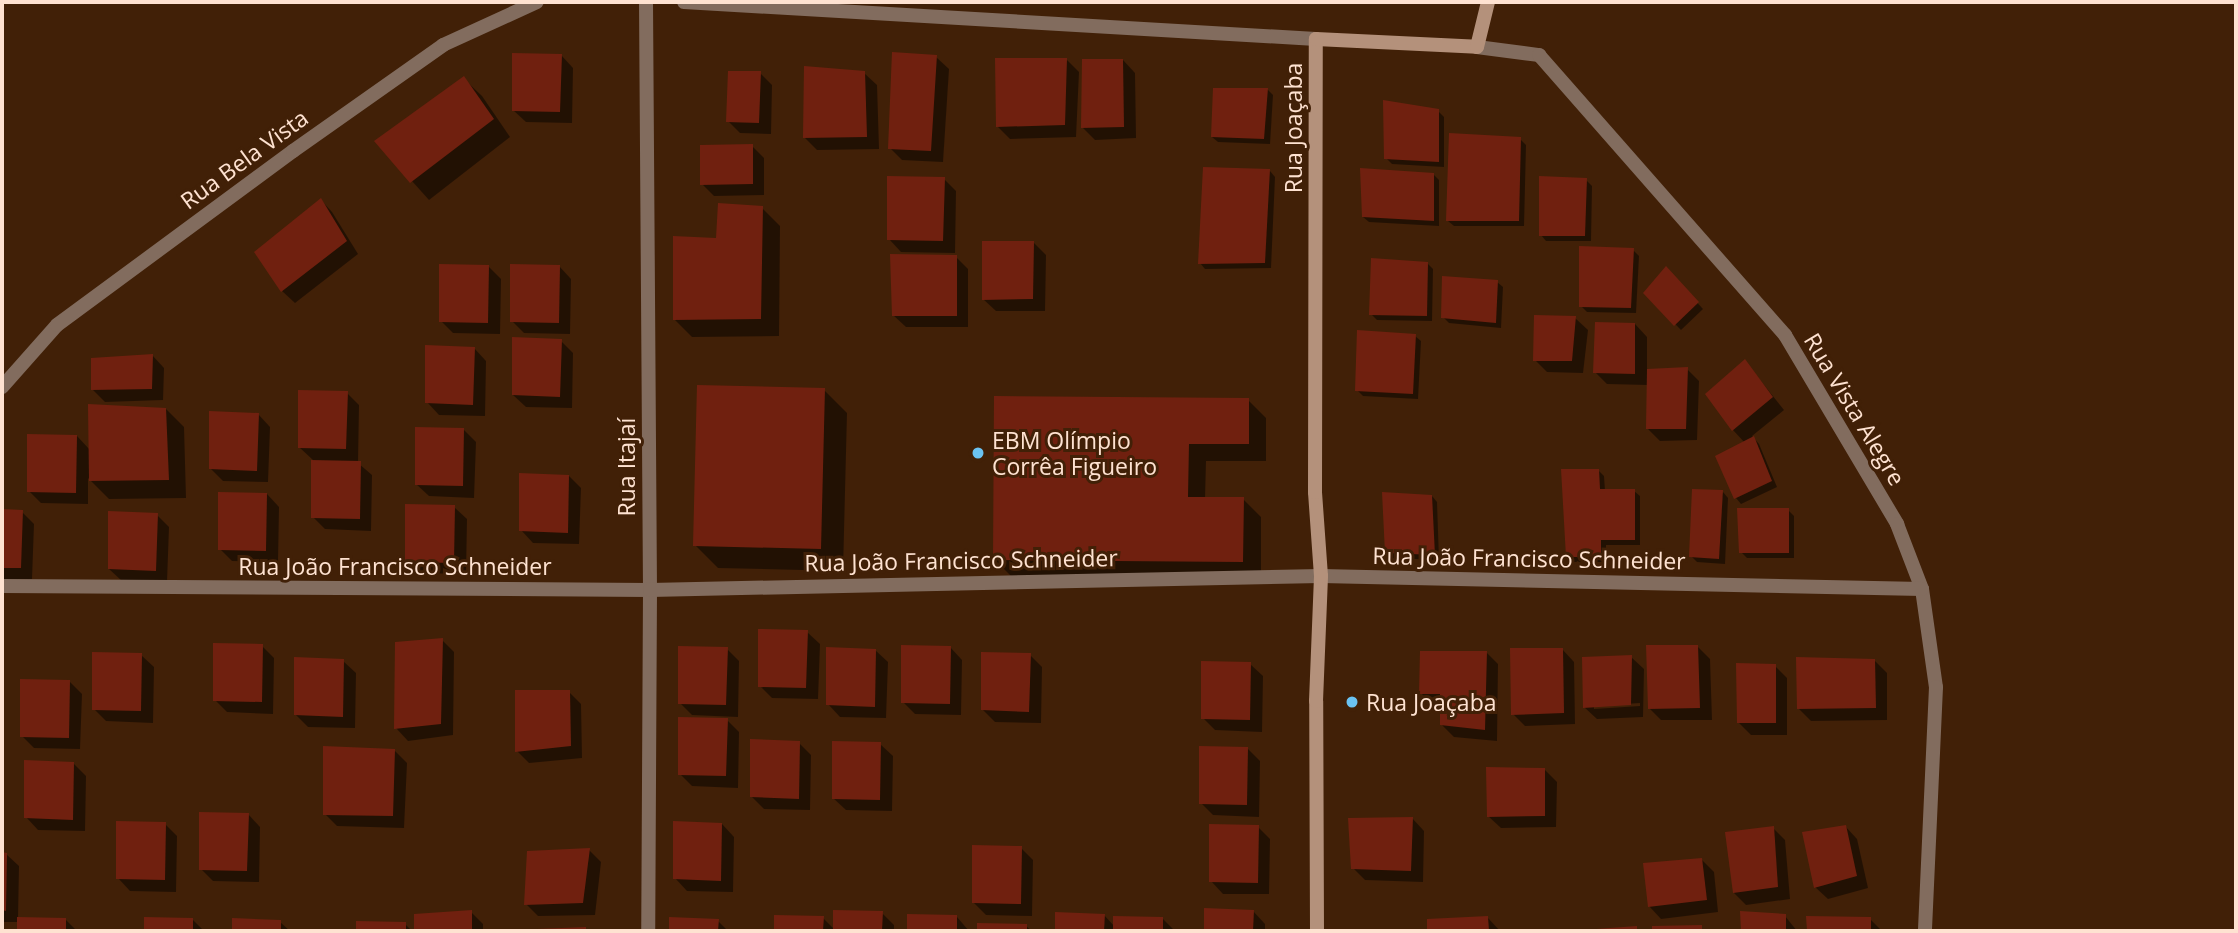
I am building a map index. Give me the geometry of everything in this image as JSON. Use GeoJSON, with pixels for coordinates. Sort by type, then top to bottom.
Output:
{"type":"FeatureCollection","features":[{"type":"Feature","properties":{"kind":"street","name":"Rua Bela Vista"},"geometry":{"type":"LineString","coordinates":[[2,387],[57,325],[293,151],[443,45],[537,2]]}},
{"type":"Feature","properties":{"kind":"street","name":"Rua Itajaí"},"geometry":{"type":"LineString","coordinates":[[646,2],[650,590],[648,931]]}},
{"type":"Feature","properties":{"kind":"street"},"geometry":{"type":"LineString","coordinates":[[684,2],[1477,47],[1488,2]]}},
{"type":"Feature","properties":{"kind":"street","name":"Rua Joaçaba"},"geometry":{"type":"LineString","coordinates":[[1317,39],[1315,492],[1321,576],[1317,701],[1317,931]]}},
{"type":"Feature","properties":{"kind":"street","name":"Rua Vista Alegre"},"geometry":{"type":"LineString","coordinates":[[1477,47],[1539,55],[1785,335],[1897,524],[1922,589],[1936,687],[1925,931]]}},
{"type":"Feature","properties":{"kind":"street","name":"Rua João Francisco Schneider"},"geometry":{"type":"LineString","coordinates":[[2,586],[650,590],[1321,576],[1922,589]]}},
{"type":"Feature","properties":{"kind":"building"},"geometry":{"type":"Polygon","coordinates":[[[892,52],[937,55],[931,151],[888,149],[892,52]]]}},
{"type":"Feature","properties":{"kind":"building"},"geometry":{"type":"Polygon","coordinates":[[[512,53],[562,54],[560,112],[512,111],[512,53]]]}},
{"type":"Feature","properties":{"kind":"building"},"geometry":{"type":"Polygon","coordinates":[[[995,58],[1067,58],[1065,125],[996,127],[995,58]]]}},
{"type":"Feature","properties":{"kind":"building"},"geometry":{"type":"Polygon","coordinates":[[[1082,59],[1123,59],[1124,127],[1081,128],[1082,59]]]}},
{"type":"Feature","properties":{"kind":"building"},"geometry":{"type":"Polygon","coordinates":[[[804,66],[865,71],[867,137],[803,138],[804,66]]]}},
{"type":"Feature","properties":{"kind":"building"},"geometry":{"type":"Polygon","coordinates":[[[728,71],[761,71],[759,123],[726,122],[728,71]]]}},
{"type":"Feature","properties":{"kind":"building"},"geometry":{"type":"Polygon","coordinates":[[[464,76],[494,119],[410,183],[374,141],[464,76]]]}},
{"type":"Feature","properties":{"kind":"building"},"geometry":{"type":"Polygon","coordinates":[[[1213,88],[1268,88],[1264,139],[1211,137],[1213,88]]]}},
{"type":"Feature","properties":{"kind":"building"},"geometry":{"type":"Polygon","coordinates":[[[1383,100],[1439,109],[1439,162],[1384,159],[1383,100]]]}},
{"type":"Feature","properties":{"kind":"building"},"geometry":{"type":"Polygon","coordinates":[[[1449,133],[1521,137],[1519,221],[1446,221],[1449,133]]]}},
{"type":"Feature","properties":{"kind":"building"},"geometry":{"type":"Polygon","coordinates":[[[753,144],[753,184],[700,185],[700,145],[753,144]]]}},
{"type":"Feature","properties":{"kind":"building"},"geometry":{"type":"Polygon","coordinates":[[[1203,167],[1270,169],[1265,263],[1198,264],[1203,167]]]}},
{"type":"Feature","properties":{"kind":"building"},"geometry":{"type":"Polygon","coordinates":[[[1360,168],[1434,173],[1434,221],[1362,217],[1360,168]]]}},
{"type":"Feature","properties":{"kind":"building"},"geometry":{"type":"Polygon","coordinates":[[[887,176],[945,177],[943,241],[887,240],[887,176]]]}},
{"type":"Feature","properties":{"kind":"building"},"geometry":{"type":"Polygon","coordinates":[[[1539,176],[1587,178],[1585,236],[1539,236],[1539,176]]]}},
{"type":"Feature","properties":{"kind":"building"},"geometry":{"type":"Polygon","coordinates":[[[321,198],[347,241],[281,292],[254,252],[321,198]]]}},
{"type":"Feature","properties":{"kind":"building"},"geometry":{"type":"Polygon","coordinates":[[[718,203],[763,206],[761,319],[673,320],[673,236],[716,238],[718,203]]]}},
{"type":"Feature","properties":{"kind":"building"},"geometry":{"type":"Polygon","coordinates":[[[982,241],[1034,241],[1033,299],[982,300],[982,241]]]}},
{"type":"Feature","properties":{"kind":"building"},"geometry":{"type":"Polygon","coordinates":[[[1579,246],[1634,248],[1631,308],[1579,307],[1579,246]]]}},
{"type":"Feature","properties":{"kind":"building"},"geometry":{"type":"Polygon","coordinates":[[[890,254],[957,255],[957,316],[892,316],[890,254]]]}},
{"type":"Feature","properties":{"kind":"building"},"geometry":{"type":"Polygon","coordinates":[[[1371,258],[1428,262],[1427,316],[1369,315],[1371,258]]]}},
{"type":"Feature","properties":{"kind":"building"},"geometry":{"type":"Polygon","coordinates":[[[439,264],[489,265],[488,323],[439,322],[439,264]]]}},
{"type":"Feature","properties":{"kind":"building"},"geometry":{"type":"Polygon","coordinates":[[[510,264],[560,265],[559,323],[510,322],[510,264]]]}},
{"type":"Feature","properties":{"kind":"building"},"geometry":{"type":"Polygon","coordinates":[[[1666,266],[1699,302],[1674,326],[1643,293],[1666,266]]]}},
{"type":"Feature","properties":{"kind":"building"},"geometry":{"type":"Polygon","coordinates":[[[1442,276],[1498,280],[1496,323],[1441,318],[1442,276]]]}},
{"type":"Feature","properties":{"kind":"building"},"geometry":{"type":"Polygon","coordinates":[[[1534,315],[1576,316],[1572,361],[1533,361],[1534,315]]]}},
{"type":"Feature","properties":{"kind":"building"},"geometry":{"type":"Polygon","coordinates":[[[1595,322],[1635,323],[1635,374],[1593,373],[1595,322]]]}},
{"type":"Feature","properties":{"kind":"building"},"geometry":{"type":"Polygon","coordinates":[[[1357,330],[1416,334],[1413,394],[1355,391],[1357,330]]]}},
{"type":"Feature","properties":{"kind":"building"},"geometry":{"type":"Polygon","coordinates":[[[512,337],[562,339],[560,397],[512,395],[512,337]]]}},
{"type":"Feature","properties":{"kind":"building"},"geometry":{"type":"Polygon","coordinates":[[[425,345],[475,347],[473,405],[425,403],[425,345]]]}},
{"type":"Feature","properties":{"kind":"building"},"geometry":{"type":"Polygon","coordinates":[[[153,354],[152,389],[91,390],[91,358],[153,354]]]}},
{"type":"Feature","properties":{"kind":"building"},"geometry":{"type":"Polygon","coordinates":[[[1745,359],[1773,397],[1732,431],[1705,394],[1745,359]]]}},
{"type":"Feature","properties":{"kind":"building"},"geometry":{"type":"Polygon","coordinates":[[[1688,367],[1686,429],[1646,429],[1647,369],[1688,367]]]}},
{"type":"Feature","properties":{"kind":"building"},"geometry":{"type":"Polygon","coordinates":[[[697,385],[825,388],[821,549],[693,546],[697,385]]]}},
{"type":"Feature","properties":{"kind":"building"},"geometry":{"type":"Polygon","coordinates":[[[298,390],[348,391],[346,449],[298,448],[298,390]]]}},
{"type":"Feature","properties":{"kind":"building"},"geometry":{"type":"Polygon","coordinates":[[[994,396],[1249,398],[1249,444],[1189,444],[1188,497],[1244,497],[1243,562],[993,560],[994,396]]]}},
{"type":"Feature","properties":{"kind":"building"},"geometry":{"type":"Polygon","coordinates":[[[88,404],[166,408],[169,480],[89,481],[88,404]]]}},
{"type":"Feature","properties":{"kind":"building"},"geometry":{"type":"Polygon","coordinates":[[[209,411],[259,413],[257,471],[209,469],[209,411]]]}},
{"type":"Feature","properties":{"kind":"building"},"geometry":{"type":"Polygon","coordinates":[[[415,427],[464,428],[463,486],[415,485],[415,427]]]}},
{"type":"Feature","properties":{"kind":"building"},"geometry":{"type":"Polygon","coordinates":[[[27,434],[77,435],[76,493],[27,492],[27,434]]]}},
{"type":"Feature","properties":{"kind":"building"},"geometry":{"type":"Polygon","coordinates":[[[1754,436],[1772,481],[1734,499],[1715,456],[1754,436]]]}},
{"type":"Feature","properties":{"kind":"building"},"geometry":{"type":"Polygon","coordinates":[[[311,460],[361,461],[360,519],[311,518],[311,460]]]}},
{"type":"Feature","properties":{"kind":"building"},"geometry":{"type":"Polygon","coordinates":[[[1561,469],[1599,469],[1600,489],[1635,489],[1635,540],[1601,540],[1601,557],[1566,557],[1561,469]]]}},
{"type":"Feature","properties":{"kind":"building"},"geometry":{"type":"Polygon","coordinates":[[[519,473],[569,475],[568,533],[519,531],[519,473]]]}},
{"type":"Feature","properties":{"kind":"building"},"geometry":{"type":"Polygon","coordinates":[[[1692,489],[1723,490],[1719,559],[1689,557],[1692,489]]]}},
{"type":"Feature","properties":{"kind":"building"},"geometry":{"type":"Polygon","coordinates":[[[218,492],[267,493],[266,551],[218,550],[218,492]]]}},
{"type":"Feature","properties":{"kind":"building"},"geometry":{"type":"Polygon","coordinates":[[[1382,492],[1432,495],[1435,555],[1385,553],[1382,492]]]}},
{"type":"Feature","properties":{"kind":"building"},"geometry":{"type":"Polygon","coordinates":[[[405,504],[455,505],[454,563],[405,562],[405,504]]]}},
{"type":"Feature","properties":{"kind":"building"},"geometry":{"type":"Polygon","coordinates":[[[1737,508],[1789,508],[1789,553],[1739,553],[1737,508]]]}},
{"type":"Feature","properties":{"kind":"building"},"geometry":{"type":"Polygon","coordinates":[[[2,509],[23,510],[21,568],[2,568],[2,509]]]}},
{"type":"Feature","properties":{"kind":"building"},"geometry":{"type":"Polygon","coordinates":[[[108,511],[158,513],[156,571],[108,569],[108,511]]]}},
{"type":"Feature","properties":{"kind":"building"},"geometry":{"type":"Polygon","coordinates":[[[758,629],[808,630],[806,688],[758,687],[758,629]]]}},
{"type":"Feature","properties":{"kind":"building"},"geometry":{"type":"Polygon","coordinates":[[[443,638],[441,724],[394,729],[395,642],[443,638]]]}},
{"type":"Feature","properties":{"kind":"building"},"geometry":{"type":"Polygon","coordinates":[[[213,643],[263,644],[262,702],[213,701],[213,643]]]}},
{"type":"Feature","properties":{"kind":"building"},"geometry":{"type":"Polygon","coordinates":[[[901,645],[951,646],[950,704],[901,703],[901,645]]]}},
{"type":"Feature","properties":{"kind":"building"},"geometry":{"type":"Polygon","coordinates":[[[1646,645],[1698,645],[1700,708],[1648,709],[1646,645]]]}},
{"type":"Feature","properties":{"kind":"building"},"geometry":{"type":"Polygon","coordinates":[[[678,646],[728,647],[726,705],[678,704],[678,646]]]}},
{"type":"Feature","properties":{"kind":"building"},"geometry":{"type":"Polygon","coordinates":[[[826,647],[876,649],[875,707],[826,705],[826,647]]]}},
{"type":"Feature","properties":{"kind":"building"},"geometry":{"type":"Polygon","coordinates":[[[1510,648],[1563,648],[1564,713],[1511,715],[1510,648]]]}},
{"type":"Feature","properties":{"kind":"building"},"geometry":{"type":"Polygon","coordinates":[[[1420,651],[1487,651],[1485,730],[1440,725],[1440,694],[1419,694],[1420,651]]]}},
{"type":"Feature","properties":{"kind":"building"},"geometry":{"type":"Polygon","coordinates":[[[92,652],[142,653],[141,711],[92,710],[92,652]]]}},
{"type":"Feature","properties":{"kind":"building"},"geometry":{"type":"Polygon","coordinates":[[[981,652],[1031,653],[1029,712],[981,710],[981,652]]]}},
{"type":"Feature","properties":{"kind":"building"},"geometry":{"type":"Polygon","coordinates":[[[1632,655],[1631,705],[1583,708],[1582,657],[1632,655]]]}},
{"type":"Feature","properties":{"kind":"building"},"geometry":{"type":"Polygon","coordinates":[[[294,657],[344,659],[343,717],[294,715],[294,657]]]}},
{"type":"Feature","properties":{"kind":"building"},"geometry":{"type":"Polygon","coordinates":[[[1796,657],[1875,659],[1876,708],[1797,709],[1796,657]]]}},
{"type":"Feature","properties":{"kind":"building"},"geometry":{"type":"Polygon","coordinates":[[[1201,661],[1251,662],[1250,720],[1201,719],[1201,661]]]}},
{"type":"Feature","properties":{"kind":"building"},"geometry":{"type":"Polygon","coordinates":[[[1736,663],[1776,664],[1776,723],[1737,723],[1736,663]]]}},
{"type":"Feature","properties":{"kind":"building"},"geometry":{"type":"Polygon","coordinates":[[[20,679],[70,680],[69,738],[20,737],[20,679]]]}},
{"type":"Feature","properties":{"kind":"building"},"geometry":{"type":"Polygon","coordinates":[[[515,690],[570,690],[571,746],[515,752],[515,690]]]}},
{"type":"Feature","properties":{"kind":"building"},"geometry":{"type":"Polygon","coordinates":[[[678,717],[728,718],[726,776],[678,775],[678,717]]]}},
{"type":"Feature","properties":{"kind":"building"},"geometry":{"type":"Polygon","coordinates":[[[750,739],[800,741],[799,799],[750,797],[750,739]]]}},
{"type":"Feature","properties":{"kind":"building"},"geometry":{"type":"Polygon","coordinates":[[[832,741],[881,742],[880,800],[832,799],[832,741]]]}},
{"type":"Feature","properties":{"kind":"building"},"geometry":{"type":"Polygon","coordinates":[[[323,746],[395,749],[393,816],[323,815],[323,746]]]}},
{"type":"Feature","properties":{"kind":"building"},"geometry":{"type":"Polygon","coordinates":[[[1199,746],[1248,747],[1247,805],[1199,804],[1199,746]]]}},
{"type":"Feature","properties":{"kind":"building"},"geometry":{"type":"Polygon","coordinates":[[[24,760],[74,762],[73,820],[24,818],[24,760]]]}},
{"type":"Feature","properties":{"kind":"building"},"geometry":{"type":"Polygon","coordinates":[[[1486,767],[1545,768],[1545,816],[1487,817],[1486,767]]]}},
{"type":"Feature","properties":{"kind":"building"},"geometry":{"type":"Polygon","coordinates":[[[199,812],[249,813],[247,871],[199,870],[199,812]]]}},
{"type":"Feature","properties":{"kind":"building"},"geometry":{"type":"Polygon","coordinates":[[[1413,817],[1411,871],[1351,869],[1348,818],[1413,817]]]}},
{"type":"Feature","properties":{"kind":"building"},"geometry":{"type":"Polygon","coordinates":[[[116,821],[166,822],[165,880],[116,879],[116,821]]]}},
{"type":"Feature","properties":{"kind":"building"},"geometry":{"type":"Polygon","coordinates":[[[673,821],[722,823],[721,881],[673,879],[673,821]]]}},
{"type":"Feature","properties":{"kind":"building"},"geometry":{"type":"Polygon","coordinates":[[[1209,824],[1259,825],[1258,883],[1209,882],[1209,824]]]}},
{"type":"Feature","properties":{"kind":"building"},"geometry":{"type":"Polygon","coordinates":[[[1846,825],[1857,876],[1814,888],[1802,832],[1846,825]]]}},
{"type":"Feature","properties":{"kind":"building"},"geometry":{"type":"Polygon","coordinates":[[[1774,826],[1778,887],[1733,893],[1725,832],[1774,826]]]}},
{"type":"Feature","properties":{"kind":"building"},"geometry":{"type":"Polygon","coordinates":[[[972,845],[1022,846],[1021,904],[972,903],[972,845]]]}},
{"type":"Feature","properties":{"kind":"building"},"geometry":{"type":"Polygon","coordinates":[[[590,848],[583,903],[524,905],[527,851],[590,848]]]}},
{"type":"Feature","properties":{"kind":"building"},"geometry":{"type":"Polygon","coordinates":[[[2,852],[7,853],[6,911],[2,910],[2,852]]]}},
{"type":"Feature","properties":{"kind":"building"},"geometry":{"type":"Polygon","coordinates":[[[1702,858],[1707,900],[1648,907],[1643,863],[1702,858]]]}},
{"type":"Feature","properties":{"kind":"building"},"geometry":{"type":"Polygon","coordinates":[[[1204,908],[1254,910],[1253,931],[1204,931],[1204,908]]]}},
{"type":"Feature","properties":{"kind":"building"},"geometry":{"type":"Polygon","coordinates":[[[472,910],[472,931],[414,931],[414,914],[472,910]]]}},
{"type":"Feature","properties":{"kind":"building"},"geometry":{"type":"Polygon","coordinates":[[[833,910],[883,911],[882,931],[833,931],[833,910]]]}},
{"type":"Feature","properties":{"kind":"building"},"geometry":{"type":"Polygon","coordinates":[[[1740,911],[1786,914],[1786,931],[1741,931],[1740,911]]]}},
{"type":"Feature","properties":{"kind":"building"},"geometry":{"type":"Polygon","coordinates":[[[1055,912],[1105,914],[1104,931],[1055,931],[1055,912]]]}},
{"type":"Feature","properties":{"kind":"building"},"geometry":{"type":"Polygon","coordinates":[[[907,914],[957,915],[957,931],[907,931],[907,914]]]}},
{"type":"Feature","properties":{"kind":"building"},"geometry":{"type":"Polygon","coordinates":[[[774,915],[824,916],[823,931],[774,931],[774,915]]]}},
{"type":"Feature","properties":{"kind":"building"},"geometry":{"type":"Polygon","coordinates":[[[1113,916],[1163,917],[1163,931],[1113,931],[1113,916]]]}},
{"type":"Feature","properties":{"kind":"building"},"geometry":{"type":"Polygon","coordinates":[[[1488,916],[1489,931],[1427,931],[1427,919],[1488,916]]]}},
{"type":"Feature","properties":{"kind":"building"},"geometry":{"type":"Polygon","coordinates":[[[1806,916],[1871,917],[1871,931],[1807,931],[1806,916]]]}},
{"type":"Feature","properties":{"kind":"building"},"geometry":{"type":"Polygon","coordinates":[[[17,917],[66,918],[66,931],[17,931],[17,917]]]}},
{"type":"Feature","properties":{"kind":"building"},"geometry":{"type":"Polygon","coordinates":[[[144,917],[193,918],[193,931],[144,931],[144,917]]]}},
{"type":"Feature","properties":{"kind":"building"},"geometry":{"type":"Polygon","coordinates":[[[669,917],[719,919],[718,931],[669,931],[669,917]]]}},
{"type":"Feature","properties":{"kind":"building"},"geometry":{"type":"Polygon","coordinates":[[[232,918],[281,920],[281,931],[232,931],[232,918]]]}},
{"type":"Feature","properties":{"kind":"building"},"geometry":{"type":"Polygon","coordinates":[[[356,921],[406,922],[406,931],[356,931],[356,921]]]}},
{"type":"Feature","properties":{"kind":"building"},"geometry":{"type":"Polygon","coordinates":[[[977,923],[1027,924],[1027,931],[977,931],[977,923]]]}},
{"type":"Feature","properties":{"kind":"building"},"geometry":{"type":"Polygon","coordinates":[[[1702,925],[1702,931],[1652,931],[1652,926],[1702,925]]]}},
{"type":"Feature","properties":{"kind":"building"},"geometry":{"type":"Polygon","coordinates":[[[1637,926],[1637,931],[1596,931],[1596,929],[1637,926]]]}},
{"type":"Feature","properties":{"kind":"building"},"geometry":{"type":"Polygon","coordinates":[[[586,927],[586,931],[537,931],[537,929],[586,927]]]}},
{"type":"Feature","properties":{"kind":"place","name":"EBM Olímpio Corrêa Figueiro"},"geometry":{"type":"Point","coordinates":[978,453]}},
{"type":"Feature","properties":{"kind":"place","name":"Rua Joaçaba"},"geometry":{"type":"Point","coordinates":[1352,702]}}]}
